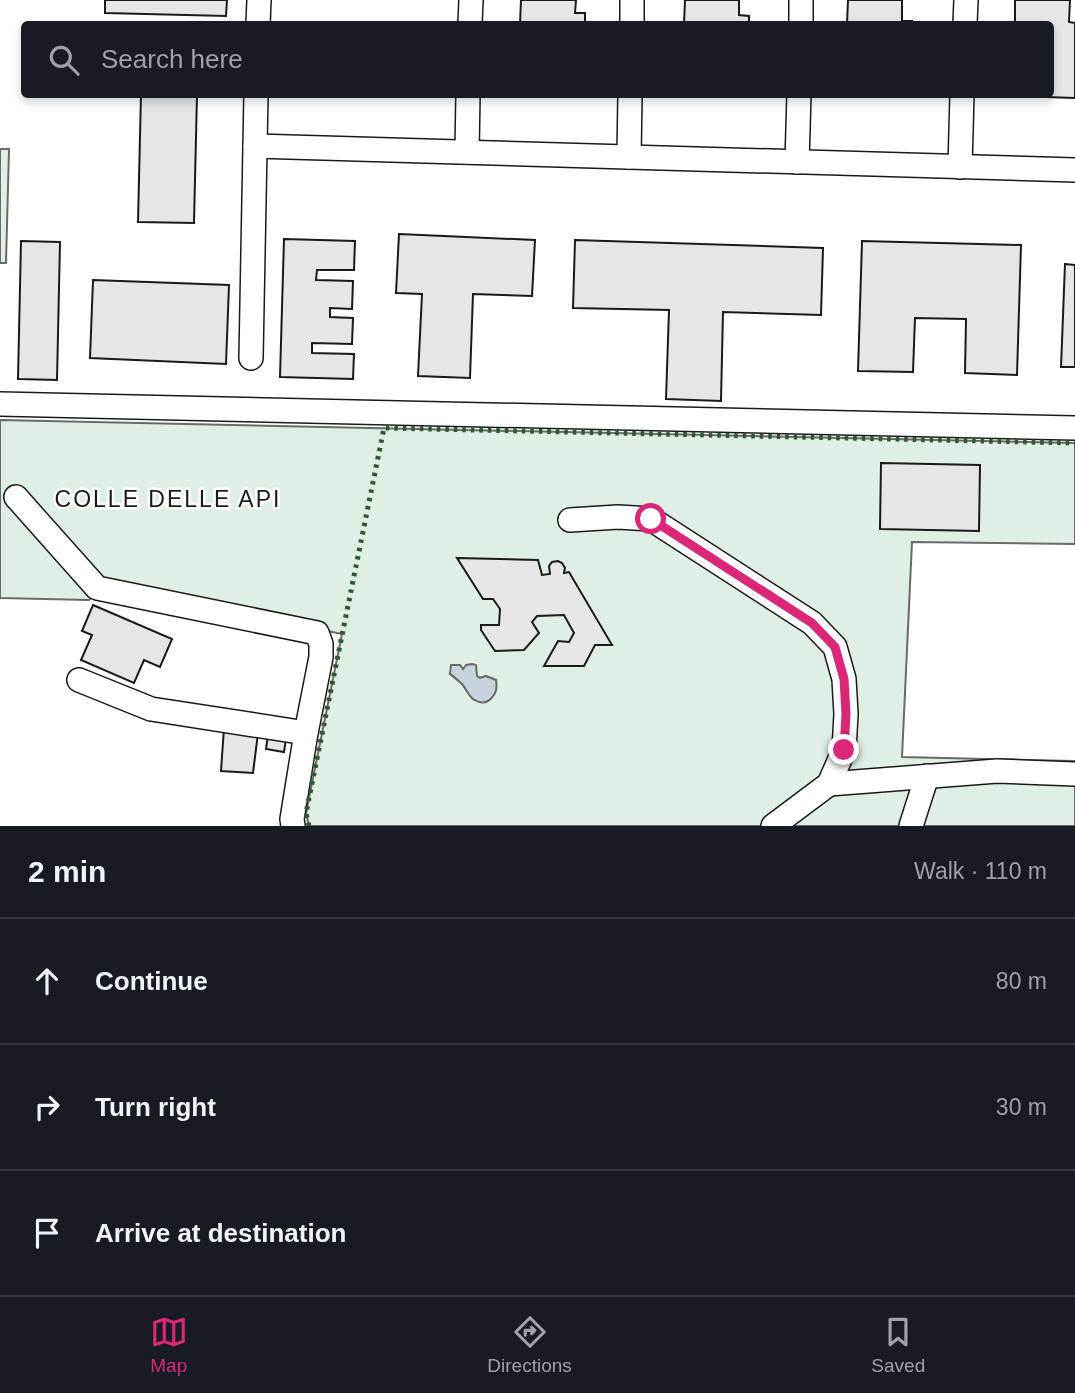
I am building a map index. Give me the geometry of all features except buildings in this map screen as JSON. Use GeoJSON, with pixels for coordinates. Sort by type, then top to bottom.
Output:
{"type":"FeatureCollection","features":[{"type":"Feature","properties":{"kind":"street"},"geometry":{"type":"LineString","coordinates":[[258,21],[259,0]]}},
{"type":"Feature","properties":{"kind":"street"},"geometry":{"type":"LineString","coordinates":[[470,21],[471,0]]}},
{"type":"Feature","properties":{"kind":"street"},"geometry":{"type":"LineString","coordinates":[[632,0],[632,21]]}},
{"type":"Feature","properties":{"kind":"street"},"geometry":{"type":"LineString","coordinates":[[801,21],[802,0]]}},
{"type":"Feature","properties":{"kind":"street"},"geometry":{"type":"LineString","coordinates":[[965,21],[966,0]]}},
{"type":"Feature","properties":{"kind":"street"},"geometry":{"type":"LineString","coordinates":[[251,358],[256,98]]}},
{"type":"Feature","properties":{"kind":"street"},"geometry":{"type":"LineString","coordinates":[[467,152],[468,98]]}},
{"type":"Feature","properties":{"kind":"street"},"geometry":{"type":"LineString","coordinates":[[629,157],[630,98]]}},
{"type":"Feature","properties":{"kind":"street"},"geometry":{"type":"LineString","coordinates":[[797,162],[799,98]]}},
{"type":"Feature","properties":{"kind":"street"},"geometry":{"type":"LineString","coordinates":[[960,167],[962,98]]}},
{"type":"Feature","properties":{"kind":"street"},"geometry":{"type":"LineString","coordinates":[[255,146],[1075,170]]}},
{"type":"Feature","properties":{"kind":"street"},"geometry":{"type":"LineString","coordinates":[[0,404],[1075,428]]}},
{"type":"Feature","properties":{"kind":"street"},"geometry":{"type":"LineString","coordinates":[[16,497],[97,588],[317,633],[321,644],[321,657],[306,733],[293,826]]}},
{"type":"Feature","properties":{"kind":"street"},"geometry":{"type":"LineString","coordinates":[[570,520],[618,517],[651,519],[812,623],[835,647],[844,679],[844,750],[830,785]]}},
{"type":"Feature","properties":{"kind":"street"},"geometry":{"type":"LineString","coordinates":[[79,680],[151,709],[306,733]]}},
{"type":"Feature","properties":{"kind":"street"},"geometry":{"type":"LineString","coordinates":[[774,826],[830,785],[997,771],[1075,774]]}},
{"type":"Feature","properties":{"kind":"street"},"geometry":{"type":"LineString","coordinates":[[911,826],[927,776]]}},
{"type":"Feature","properties":{"kind":"green space"},"geometry":{"type":"Polygon","coordinates":[[[0,149],[9,149],[6,263],[0,263],[0,149]]]}},
{"type":"Feature","properties":{"kind":"green space"},"geometry":{"type":"Polygon","coordinates":[[[0,420],[1075,443],[1075,544],[912,542],[902,757],[1075,761],[1075,826],[309,826],[306,813],[342,634],[105,585],[89,600],[0,598],[0,420]],[[463,670],[450,674],[473,699],[496,680],[486,676],[480,678],[463,670]]]}},
{"type":"Feature","properties":{"kind":"shaded area"},"geometry":{"type":"Polygon","coordinates":[[[472,664],[476,665],[477,676],[480,678],[486,676],[496,680],[496,690],[488,701],[478,702],[473,699],[463,685],[450,674],[451,665],[460,665],[463,669],[472,664]]]}},
{"type":"Feature","properties":{"kind":"hedge"},"geometry":{"type":"LineString","coordinates":[[309,826],[306,813],[384,428],[1075,443]]}},
{"type":"Feature","properties":{"kind":"district","name":"COLLE DELLE API"},"geometry":{"type":"Point","coordinates":[168,499]}},
{"type":"Feature","properties":{"kind":"route"},"geometry":{"type":"LineString","coordinates":[[651,519],[812,623],[835,647],[844,679],[844,750]]}}]}
